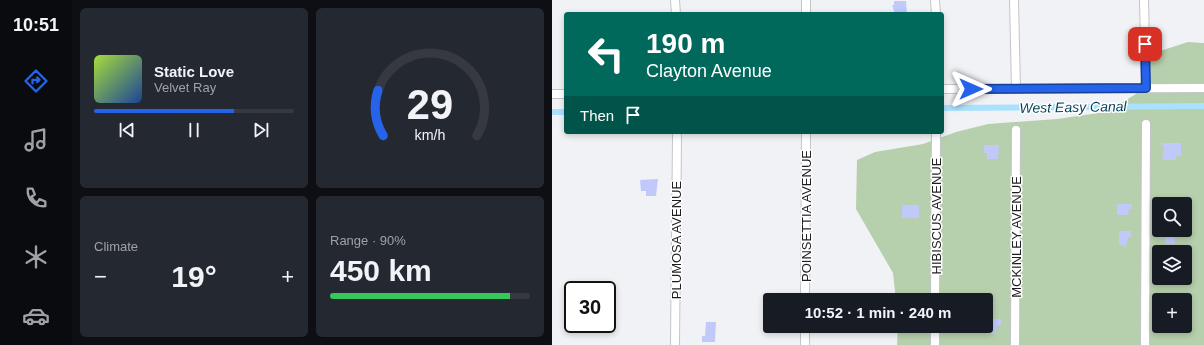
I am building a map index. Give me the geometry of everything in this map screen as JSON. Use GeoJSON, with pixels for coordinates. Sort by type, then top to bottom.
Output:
{"type":"FeatureCollection","features":[{"type":"Feature","properties":{"kind":"street"},"geometry":{"type":"LineString","coordinates":[[675,0],[676,12]]}},
{"type":"Feature","properties":{"kind":"street"},"geometry":{"type":"LineString","coordinates":[[806,0],[806,12]]}},
{"type":"Feature","properties":{"kind":"street"},"geometry":{"type":"LineString","coordinates":[[936,0],[936,12]]}},
{"type":"Feature","properties":{"kind":"street"},"geometry":{"type":"LineString","coordinates":[[1014,0],[1016,89]]}},
{"type":"Feature","properties":{"kind":"street"},"geometry":{"type":"LineString","coordinates":[[1144,0],[1146,88]]}},
{"type":"Feature","properties":{"kind":"street"},"geometry":{"type":"LineString","coordinates":[[944,89],[1204,88]]}},
{"type":"Feature","properties":{"kind":"street"},"geometry":{"type":"LineString","coordinates":[[552,94],[564,94]]}},
{"type":"Feature","properties":{"kind":"street"},"geometry":{"type":"LineString","coordinates":[[1145,345],[1146,124]]}},
{"type":"Feature","properties":{"kind":"street","name":"MCKINLEY AVENUE"},"geometry":{"type":"LineString","coordinates":[[1015,345],[1016,130]]}},
{"type":"Feature","properties":{"kind":"street","name":"POINSETTIA AVENUE"},"geometry":{"type":"LineString","coordinates":[[805,293],[806,134]]}},
{"type":"Feature","properties":{"kind":"street","name":"HIBISCUS AVENUE"},"geometry":{"type":"LineString","coordinates":[[935,293],[936,134]]}},
{"type":"Feature","properties":{"kind":"street","name":"PLUMOSA AVENUE"},"geometry":{"type":"LineString","coordinates":[[675,345],[677,136]]}},
{"type":"Feature","properties":{"kind":"street"},"geometry":{"type":"LineString","coordinates":[[805,333],[805,345]]}},
{"type":"Feature","properties":{"kind":"street"},"geometry":{"type":"LineString","coordinates":[[935,333],[935,345]]}},
{"type":"Feature","properties":{"kind":"green space"},"geometry":{"type":"Polygon","coordinates":[[[1188,42],[1204,43],[1204,345],[897,345],[898,333],[993,333],[993,293],[895,293],[893,273],[856,209],[857,160],[875,152],[923,144],[956,132],[988,124],[1057,119],[1106,112],[1136,94],[1151,54],[1188,42]]]}},
{"type":"Feature","properties":{"kind":"building"},"geometry":{"type":"Polygon","coordinates":[[[894,1],[906,1],[907,12],[894,12],[892,5],[894,5],[894,1]]]}},
{"type":"Feature","properties":{"kind":"building"},"geometry":{"type":"Polygon","coordinates":[[[1160,143],[1181,143],[1181,156],[1176,156],[1176,160],[1162,160],[1164,147],[1160,143]]]}},
{"type":"Feature","properties":{"kind":"building"},"geometry":{"type":"Polygon","coordinates":[[[984,145],[999,145],[998,159],[987,159],[987,153],[984,153],[984,145]]]}},
{"type":"Feature","properties":{"kind":"building"},"geometry":{"type":"Polygon","coordinates":[[[658,179],[656,196],[646,196],[646,191],[641,191],[640,180],[658,179]]]}},
{"type":"Feature","properties":{"kind":"building"},"geometry":{"type":"Polygon","coordinates":[[[1117,204],[1132,204],[1132,209],[1129,209],[1128,215],[1117,215],[1117,204]]]}},
{"type":"Feature","properties":{"kind":"building"},"geometry":{"type":"Polygon","coordinates":[[[902,205],[919,205],[919,218],[902,218],[902,205]]]}},
{"type":"Feature","properties":{"kind":"building"},"geometry":{"type":"Polygon","coordinates":[[[1119,231],[1131,231],[1131,237],[1128,237],[1126,246],[1119,245],[1119,231]]]}},
{"type":"Feature","properties":{"kind":"building"},"geometry":{"type":"Polygon","coordinates":[[[1165,237],[1175,237],[1175,244],[1165,244],[1165,237]]]}},
{"type":"Feature","properties":{"kind":"building"},"geometry":{"type":"Polygon","coordinates":[[[993,319],[1001,319],[1001,325],[997,325],[996,334],[986,334],[993,333],[993,319]]]}},
{"type":"Feature","properties":{"kind":"building"},"geometry":{"type":"Polygon","coordinates":[[[706,322],[716,322],[715,342],[702,342],[702,336],[705,336],[706,322]]]}},
{"type":"Feature","properties":{"kind":"waterway","name":"West Easy Canal"},"geometry":{"type":"LineString","coordinates":[[944,108],[1204,106]]}},
{"type":"Feature","properties":{"kind":"waterway","name":"West Easy Canal"},"geometry":{"type":"LineString","coordinates":[[552,112],[564,112]]}},
{"type":"Feature","properties":{"kind":"route"},"geometry":{"type":"LineString","coordinates":[[971,89],[1146,88],[1145,44]]}}]}
